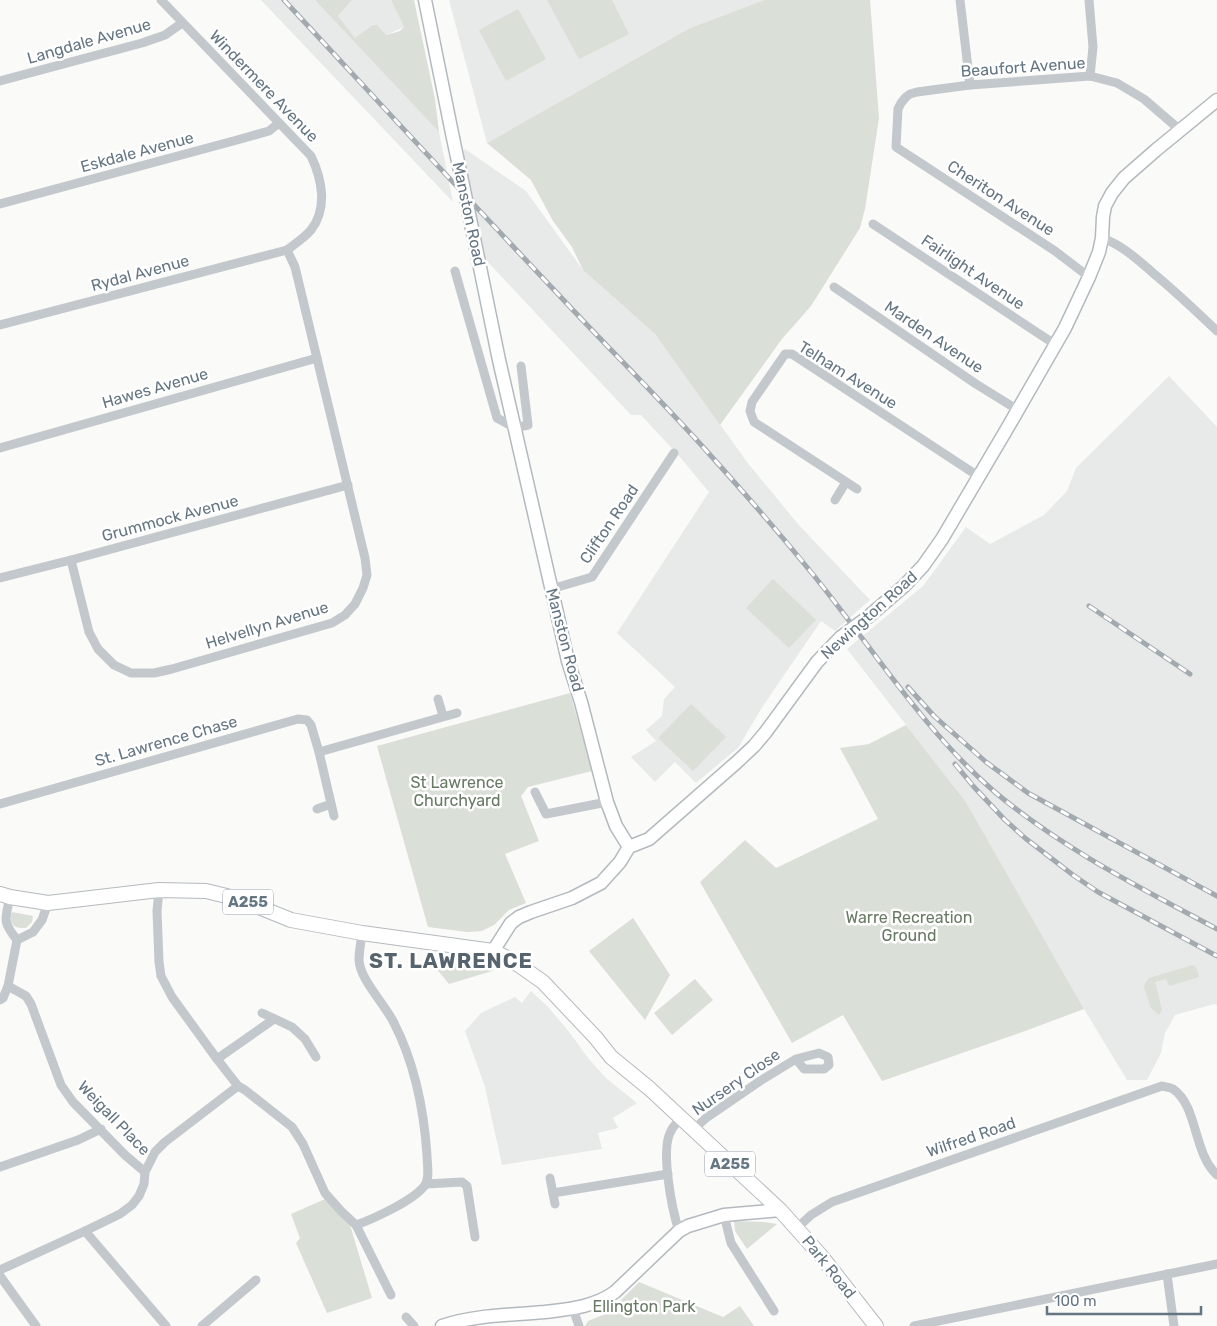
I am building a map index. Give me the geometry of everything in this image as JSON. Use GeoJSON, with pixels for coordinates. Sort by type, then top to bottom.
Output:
{"type":"FeatureCollection","features":[{"type":"Feature","properties":{"kind":"main road","name":"Manston Road"},"geometry":{"type":"LineString","coordinates":[[425,0],[499,360],[568,661],[581,702],[607,802],[616,826],[629,847]]}},
{"type":"Feature","properties":{"kind":"main road","name":"Newington Road"},"geometry":{"type":"LineString","coordinates":[[493,951],[511,923],[531,912],[572,898],[601,883],[620,862],[629,847],[648,839],[737,762],[754,746],[817,662],[841,637],[904,586],[923,566],[952,522],[1056,345],[1099,252],[1103,217],[1112,193],[1124,178],[1180,130],[1215,104]]}},
{"type":"Feature","properties":{"kind":"main road","name":"A255"},"geometry":{"type":"LineString","coordinates":[[5,896],[48,903],[159,890],[206,891],[239,899],[291,920],[362,933],[493,951],[513,961],[543,982],[611,1056],[650,1089],[780,1210]]}},
{"type":"Feature","properties":{"kind":"main road","name":"Park Road"},"geometry":{"type":"LineString","coordinates":[[780,1210],[797,1228],[876,1326]]}},
{"type":"Feature","properties":{"kind":"main road"},"geometry":{"type":"LineString","coordinates":[[442,1326],[484,1317],[573,1309],[604,1300],[615,1292],[678,1231],[724,1215],[780,1210]]}},
{"type":"Feature","properties":{"kind":"street","name":"Windermere Avenue"},"geometry":{"type":"LineString","coordinates":[[161,0],[311,156],[318,172],[321,187],[321,204],[318,216],[311,229],[287,250]]}},
{"type":"Feature","properties":{"kind":"street"},"geometry":{"type":"LineString","coordinates":[[960,0],[970,85]]}},
{"type":"Feature","properties":{"kind":"street"},"geometry":{"type":"LineString","coordinates":[[1089,0],[1093,47],[1090,76]]}},
{"type":"Feature","properties":{"kind":"street","name":"Langdale Avenue"},"geometry":{"type":"LineString","coordinates":[[0,81],[166,35],[182,23]]}},
{"type":"Feature","properties":{"kind":"street","name":"Beaufort Avenue"},"geometry":{"type":"LineString","coordinates":[[896,147],[898,109],[906,97],[917,92],[970,85],[1090,76],[1117,83],[1144,100],[1180,130]]}},
{"type":"Feature","properties":{"kind":"street","name":"Eskdale Avenue"},"geometry":{"type":"LineString","coordinates":[[0,204],[237,140],[268,131],[279,123]]}},
{"type":"Feature","properties":{"kind":"street","name":"Cheriton Avenue"},"geometry":{"type":"LineString","coordinates":[[896,147],[1055,251],[1089,276]]}},
{"type":"Feature","properties":{"kind":"street","name":"Fairlight Avenue"},"geometry":{"type":"LineString","coordinates":[[873,224],[1056,345]]}},
{"type":"Feature","properties":{"kind":"street"},"geometry":{"type":"LineString","coordinates":[[1102,238],[1112,241],[1128,252],[1176,292],[1217,330]]}},
{"type":"Feature","properties":{"kind":"street","name":"Rydal Avenue"},"geometry":{"type":"LineString","coordinates":[[0,325],[287,250]]}},
{"type":"Feature","properties":{"kind":"street","name":"Helvellyn Avenue"},"geometry":{"type":"LineString","coordinates":[[71,560],[89,632],[98,649],[114,665],[131,673],[154,673],[172,669],[332,623],[346,615],[356,604],[367,575],[365,558],[295,267],[287,250]]}},
{"type":"Feature","properties":{"kind":"street","name":"Manston Road"},"geometry":{"type":"LineString","coordinates":[[455,272],[497,418],[515,428]]}},
{"type":"Feature","properties":{"kind":"street","name":"Marden Avenue"},"geometry":{"type":"LineString","coordinates":[[834,288],[1018,410]]}},
{"type":"Feature","properties":{"kind":"street","name":"Telham Avenue"},"geometry":{"type":"LineString","coordinates":[[857,489],[754,422],[750,411],[752,402],[785,354],[792,354],[978,476]]}},
{"type":"Feature","properties":{"kind":"street","name":"Hawes Avenue"},"geometry":{"type":"LineString","coordinates":[[0,448],[317,358]]}},
{"type":"Feature","properties":{"kind":"street"},"geometry":{"type":"LineString","coordinates":[[515,428],[528,425],[521,366]]}},
{"type":"Feature","properties":{"kind":"street","name":"Clifton Road"},"geometry":{"type":"LineString","coordinates":[[551,589],[592,577],[674,453]]}},
{"type":"Feature","properties":{"kind":"street"},"geometry":{"type":"LineString","coordinates":[[835,500],[846,482]]}},
{"type":"Feature","properties":{"kind":"street","name":"Grummock Avenue"},"geometry":{"type":"LineString","coordinates":[[0,578],[348,485]]}},
{"type":"Feature","properties":{"kind":"street"},"geometry":{"type":"LineString","coordinates":[[438,699],[443,716]]}},
{"type":"Feature","properties":{"kind":"street"},"geometry":{"type":"LineString","coordinates":[[319,752],[457,713]]}},
{"type":"Feature","properties":{"kind":"street","name":"St. Lawrence Chase"},"geometry":{"type":"LineString","coordinates":[[0,804],[298,719],[307,720],[311,725],[334,816]]}},
{"type":"Feature","properties":{"kind":"street"},"geometry":{"type":"LineString","coordinates":[[535,792],[546,814],[607,802]]}},
{"type":"Feature","properties":{"kind":"street"},"geometry":{"type":"LineString","coordinates":[[317,809],[331,804]]}},
{"type":"Feature","properties":{"kind":"street"},"geometry":{"type":"LineString","coordinates":[[159,890],[156,911],[159,962],[162,976],[172,997],[238,1086],[292,1127],[303,1144],[325,1193],[356,1225],[391,1294]]}},
{"type":"Feature","properties":{"kind":"street"},"geometry":{"type":"LineString","coordinates":[[5,896],[5,918],[9,930],[17,940]]}},
{"type":"Feature","properties":{"kind":"street"},"geometry":{"type":"LineString","coordinates":[[17,940],[33,932],[42,920],[48,903]]}},
{"type":"Feature","properties":{"kind":"street"},"geometry":{"type":"LineString","coordinates":[[356,1225],[368,1221],[420,1192],[426,1184],[427,1160],[421,1102],[408,1059],[388,1011],[363,976],[359,960],[362,933]]}},
{"type":"Feature","properties":{"kind":"street"},"geometry":{"type":"LineString","coordinates":[[0,1000],[8,986],[17,940]]}},
{"type":"Feature","properties":{"kind":"street","name":"Weigall Place"},"geometry":{"type":"LineString","coordinates":[[8,986],[26,996],[31,1004],[61,1084],[73,1102],[125,1155],[145,1172]]}},
{"type":"Feature","properties":{"kind":"street"},"geometry":{"type":"LineString","coordinates":[[262,1013],[292,1027],[305,1039],[316,1057]]}},
{"type":"Feature","properties":{"kind":"street"},"geometry":{"type":"LineString","coordinates":[[217,1059],[274,1018]]}},
{"type":"Feature","properties":{"kind":"street","name":"Nursery Close"},"geometry":{"type":"LineString","coordinates":[[693,1130],[706,1118],[796,1059]]}},
{"type":"Feature","properties":{"kind":"street"},"geometry":{"type":"LineString","coordinates":[[0,1270],[120,1214],[132,1205],[139,1196],[144,1184],[145,1172],[155,1152],[165,1142],[238,1086]]}},
{"type":"Feature","properties":{"kind":"street","name":"Wilfred Road"},"geometry":{"type":"LineString","coordinates":[[797,1228],[810,1215],[832,1202],[1162,1086],[1172,1089],[1188,1108],[1207,1165],[1217,1175]]}},
{"type":"Feature","properties":{"kind":"street"},"geometry":{"type":"LineString","coordinates":[[678,1231],[674,1217],[666,1148],[670,1131],[681,1119]]}},
{"type":"Feature","properties":{"kind":"street"},"geometry":{"type":"LineString","coordinates":[[0,1167],[101,1130]]}},
{"type":"Feature","properties":{"kind":"street"},"geometry":{"type":"LineString","coordinates":[[553,1193],[668,1174]]}},
{"type":"Feature","properties":{"kind":"street"},"geometry":{"type":"LineString","coordinates":[[550,1178],[555,1204]]}},
{"type":"Feature","properties":{"kind":"street"},"geometry":{"type":"LineString","coordinates":[[426,1184],[462,1182],[467,1186],[475,1236]]}},
{"type":"Feature","properties":{"kind":"street"},"geometry":{"type":"LineString","coordinates":[[724,1215],[731,1243],[774,1311]]}},
{"type":"Feature","properties":{"kind":"street"},"geometry":{"type":"LineString","coordinates":[[85,1231],[166,1326]]}},
{"type":"Feature","properties":{"kind":"street"},"geometry":{"type":"LineString","coordinates":[[914,1326],[1217,1264]]}},
{"type":"Feature","properties":{"kind":"street"},"geometry":{"type":"LineString","coordinates":[[1167,1274],[1174,1326]]}},
{"type":"Feature","properties":{"kind":"street"},"geometry":{"type":"LineString","coordinates":[[0,1276],[36,1326]]}},
{"type":"Feature","properties":{"kind":"street"},"geometry":{"type":"LineString","coordinates":[[202,1326],[256,1280]]}},
{"type":"Feature","properties":{"kind":"street"},"geometry":{"type":"LineString","coordinates":[[573,1309],[579,1326]]}},
{"type":"Feature","properties":{"kind":"street"},"geometry":{"type":"LineString","coordinates":[[406,1317],[414,1326]]}},
{"type":"Feature","properties":{"kind":"shaded area"},"geometry":{"type":"Polygon","coordinates":[[[261,0],[315,0],[321,6],[439,132],[453,202],[261,0]]]}},
{"type":"Feature","properties":{"kind":"shaded area"},"geometry":{"type":"Polygon","coordinates":[[[352,0],[391,0],[404,27],[386,35],[355,38],[338,16],[352,0]]]}},
{"type":"Feature","properties":{"kind":"shaded area"},"geometry":{"type":"Polygon","coordinates":[[[449,0],[764,0],[690,28],[487,143],[449,0]]]}},
{"type":"Feature","properties":{"kind":"shaded area"},"geometry":{"type":"Polygon","coordinates":[[[465,149],[526,191],[583,270],[655,334],[747,462],[798,524],[870,600],[835,631],[821,621],[761,709],[738,748],[696,783],[675,762],[655,782],[631,757],[656,741],[646,730],[662,716],[664,699],[675,687],[617,633],[709,492],[641,415],[631,415],[486,260],[462,153],[465,149]]]}},
{"type":"Feature","properties":{"kind":"shaded area"},"geometry":{"type":"Polygon","coordinates":[[[1169,376],[1217,427],[1217,1005],[1214,1004],[1175,1015],[1165,1033],[1161,1053],[1147,1080],[1127,1080],[1084,1009],[966,802],[847,649],[923,586],[966,527],[990,544],[1044,515],[1067,491],[1076,468],[1169,376]]]}},
{"type":"Feature","properties":{"kind":"shaded area"},"geometry":{"type":"Polygon","coordinates":[[[531,991],[549,1008],[606,1078],[637,1103],[613,1118],[618,1128],[598,1133],[602,1149],[502,1165],[485,1087],[465,1031],[481,1013],[515,997],[522,1003],[531,991]]]}},
{"type":"Feature","properties":{"kind":"green space"},"geometry":{"type":"Polygon","coordinates":[[[315,0],[352,0],[338,16],[355,38],[373,25],[377,25],[386,35],[400,31],[404,27],[391,0],[414,0],[435,99],[439,132],[315,0]]]}},
{"type":"Feature","properties":{"kind":"green space"},"geometry":{"type":"Polygon","coordinates":[[[547,0],[612,0],[629,34],[579,59],[547,0]]]}},
{"type":"Feature","properties":{"kind":"green space"},"geometry":{"type":"Polygon","coordinates":[[[764,0],[870,0],[879,118],[865,209],[860,228],[811,306],[782,339],[720,425],[655,334],[583,270],[572,247],[553,221],[531,180],[487,143],[690,28],[764,0]]]}},
{"type":"Feature","properties":{"kind":"green space"},"geometry":{"type":"Polygon","coordinates":[[[518,9],[546,59],[506,81],[479,30],[518,9]]]}},
{"type":"Feature","properties":{"kind":"green space"},"geometry":{"type":"Polygon","coordinates":[[[773,579],[816,620],[789,648],[746,608],[773,579]]]}},
{"type":"Feature","properties":{"kind":"green space","name":"St Lawrence Churchyard"},"geometry":{"type":"Polygon","coordinates":[[[570,693],[592,771],[528,787],[521,796],[539,841],[505,854],[526,903],[509,910],[494,925],[482,931],[467,932],[428,927],[377,746],[570,693]]]}},
{"type":"Feature","properties":{"kind":"green space"},"geometry":{"type":"Polygon","coordinates":[[[691,704],[726,737],[693,771],[658,738],[691,704]]]}},
{"type":"Feature","properties":{"kind":"green space","name":"Warre Recreation Ground"},"geometry":{"type":"Polygon","coordinates":[[[906,725],[966,802],[1084,1009],[882,1081],[843,1015],[792,1043],[700,882],[745,840],[776,868],[878,819],[840,748],[869,744],[906,725]]]}},
{"type":"Feature","properties":{"kind":"green space"},"geometry":{"type":"Polygon","coordinates":[[[12,912],[33,916],[32,922],[26,928],[15,927],[11,923],[12,912]]]}},
{"type":"Feature","properties":{"kind":"green space"},"geometry":{"type":"Polygon","coordinates":[[[633,918],[670,975],[645,1020],[589,951],[633,918]]]}},
{"type":"Feature","properties":{"kind":"green space"},"geometry":{"type":"Polygon","coordinates":[[[424,958],[494,966],[494,969],[449,984],[436,968],[423,967],[424,958]]]}},
{"type":"Feature","properties":{"kind":"green space"},"geometry":{"type":"Polygon","coordinates":[[[1193,965],[1197,969],[1199,977],[1169,986],[1166,979],[1155,982],[1162,1010],[1159,1015],[1151,1008],[1144,987],[1145,983],[1149,978],[1193,965]]]}},
{"type":"Feature","properties":{"kind":"green space"},"geometry":{"type":"Polygon","coordinates":[[[695,979],[713,1000],[672,1035],[654,1013],[695,979]]]}},
{"type":"Feature","properties":{"kind":"green space"},"geometry":{"type":"Polygon","coordinates":[[[325,1199],[350,1225],[372,1298],[327,1313],[296,1243],[300,1238],[291,1214],[325,1199]]]}},
{"type":"Feature","properties":{"kind":"green space"},"geometry":{"type":"Polygon","coordinates":[[[734,1221],[777,1224],[747,1249],[735,1231],[734,1221]]]}},
{"type":"Feature","properties":{"kind":"green space","name":"Ellington Park"},"geometry":{"type":"Polygon","coordinates":[[[639,1282],[723,1317],[740,1306],[754,1326],[585,1326],[588,1321],[608,1313],[639,1282]]]}},
{"type":"Feature","properties":{"kind":"railway"},"geometry":{"type":"LineString","coordinates":[[284,0],[576,314],[674,415],[728,475],[807,567],[912,704],[973,772],[1022,813],[1075,850],[1131,883],[1217,929]]}},
{"type":"Feature","properties":{"kind":"railway"},"geometry":{"type":"LineString","coordinates":[[1089,606],[1190,674]]}},
{"type":"Feature","properties":{"kind":"railway"},"geometry":{"type":"LineString","coordinates":[[908,687],[934,716],[986,762],[1028,793],[1217,896]]}},
{"type":"Feature","properties":{"kind":"railway"},"geometry":{"type":"LineString","coordinates":[[955,764],[1005,820],[1073,875],[1098,892],[1217,956]]}},
{"type":"Feature","properties":{"kind":"district","name":"ST. LAWRENCE"},"geometry":{"type":"Point","coordinates":[451,960]}}]}
